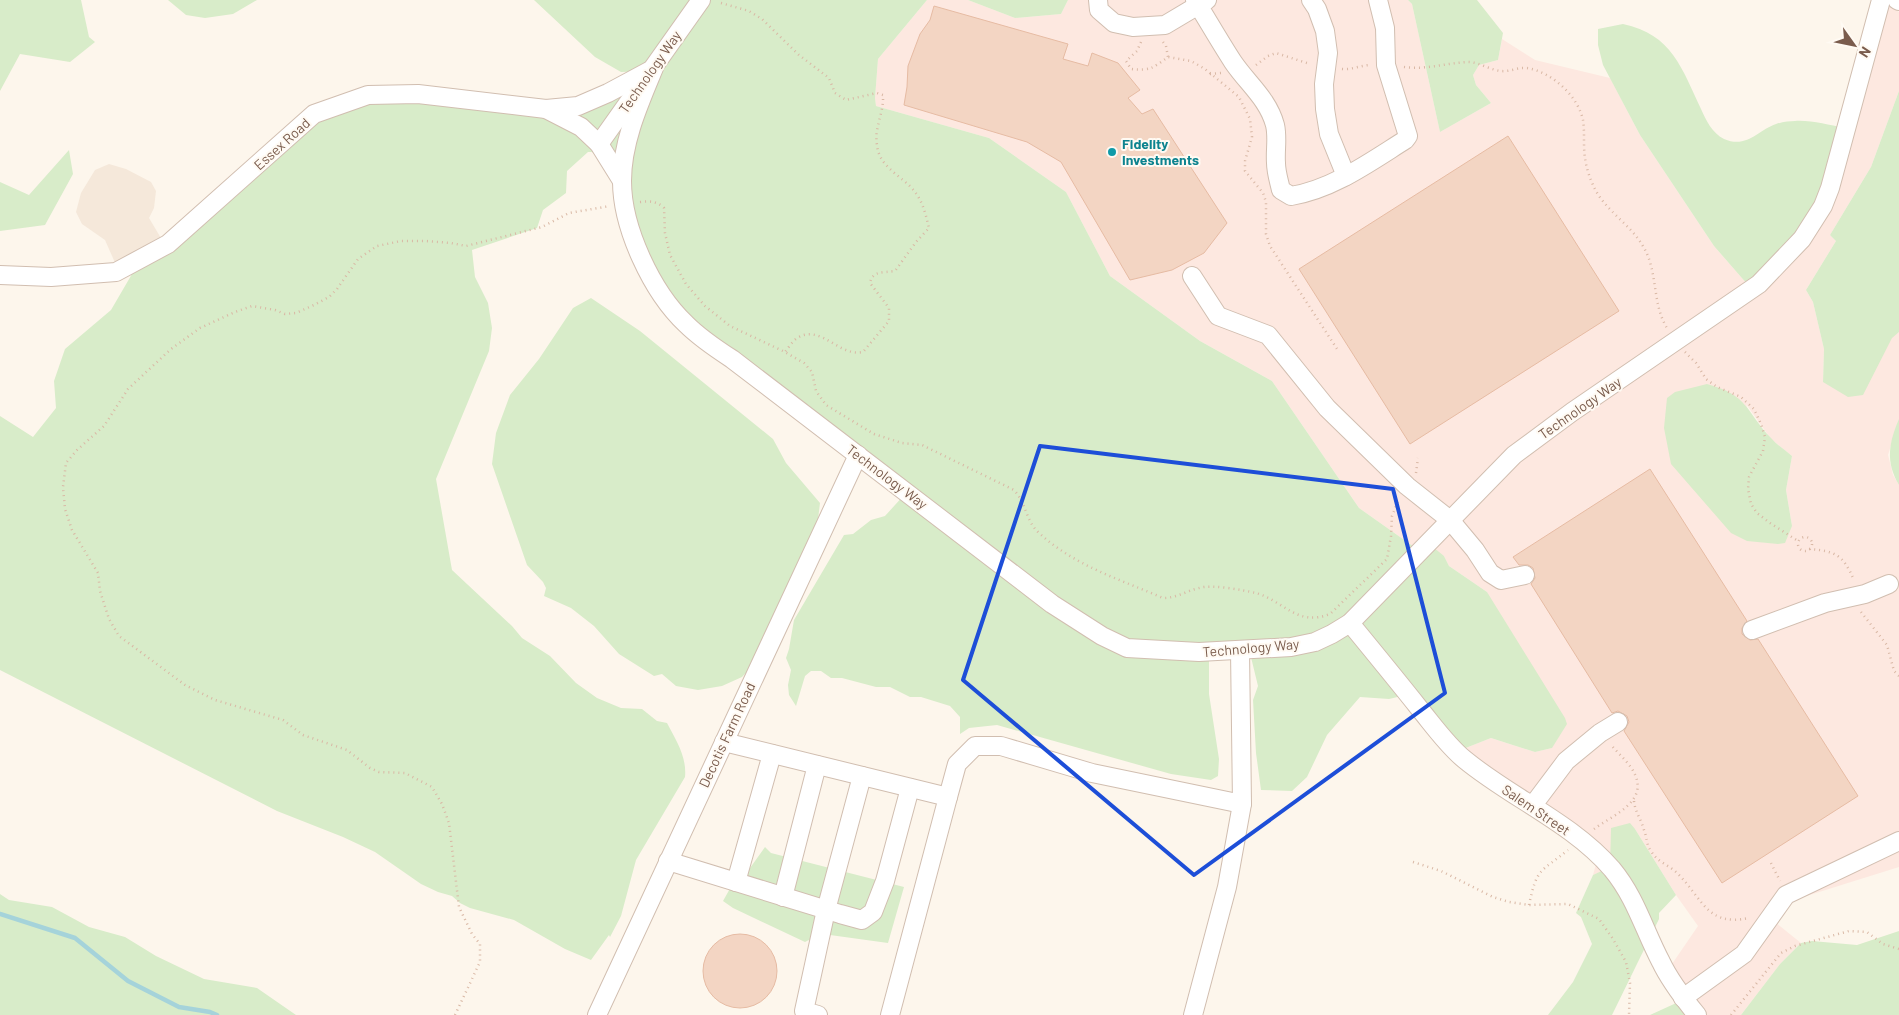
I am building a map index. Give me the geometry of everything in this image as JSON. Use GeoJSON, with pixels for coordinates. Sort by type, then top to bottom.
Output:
{"type":"FeatureCollection","features":[{"type":"Feature","properties":{"kind":"street","name":"Technology Way"},"geometry":{"type":"LineString","coordinates":[[599,144],[701,0]]}},
{"type":"Feature","properties":{"kind":"street"},"geometry":{"type":"LineString","coordinates":[[1098,0],[1099,10],[1114,23],[1133,26],[1165,25],[1200,1],[1239,69],[1260,94],[1272,117],[1278,144],[1276,162],[1281,190],[1291,196],[1300,195],[1346,176],[1405,140],[1408,136],[1386,65],[1385,28],[1378,0]]}},
{"type":"Feature","properties":{"kind":"street"},"geometry":{"type":"LineString","coordinates":[[1311,0],[1317,9],[1328,53],[1324,84],[1329,134],[1346,176]]}},
{"type":"Feature","properties":{"kind":"street","name":"Technology Way"},"geometry":{"type":"LineString","coordinates":[[654,68],[630,130],[622,181],[624,204],[630,230],[651,277],[684,323],[698,336],[732,359],[1052,604],[1102,636],[1127,648],[1199,652],[1240,650],[1291,647],[1315,642],[1350,622],[1514,455],[1572,412],[1759,284],[1802,239],[1823,206],[1830,188],[1881,0]]}},
{"type":"Feature","properties":{"kind":"street"},"geometry":{"type":"LineString","coordinates":[[546,110],[578,106],[608,93],[654,68]]}},
{"type":"Feature","properties":{"kind":"street","name":"Essex Road"},"geometry":{"type":"LineString","coordinates":[[0,275],[52,277],[116,272],[168,244],[314,114],[368,95],[418,94],[546,110],[581,127],[599,144],[622,181]]}},
{"type":"Feature","properties":{"kind":"street"},"geometry":{"type":"LineString","coordinates":[[1192,276],[1218,316],[1268,335],[1326,408],[1407,486],[1450,520],[1475,550],[1490,573],[1501,580],[1525,575]]}},
{"type":"Feature","properties":{"kind":"street","name":"Decotis Farm Road"},"geometry":{"type":"LineString","coordinates":[[597,1015],[858,455]]}},
{"type":"Feature","properties":{"kind":"street"},"geometry":{"type":"LineString","coordinates":[[1752,630],[1825,603],[1865,594],[1888,584]]}},
{"type":"Feature","properties":{"kind":"street","name":"Salem Street"},"geometry":{"type":"LineString","coordinates":[[1350,622],[1444,738],[1462,757],[1488,778],[1533,805],[1581,840],[1611,868],[1630,893],[1661,962],[1683,998],[1697,1015]]}},
{"type":"Feature","properties":{"kind":"street"},"geometry":{"type":"LineString","coordinates":[[1194,1015],[1226,887],[1242,804],[1240,650]]}},
{"type":"Feature","properties":{"kind":"street"},"geometry":{"type":"LineString","coordinates":[[1533,805],[1566,761],[1600,733],[1618,722]]}},
{"type":"Feature","properties":{"kind":"street"},"geometry":{"type":"LineString","coordinates":[[724,742],[948,797]]}},
{"type":"Feature","properties":{"kind":"street"},"geometry":{"type":"LineString","coordinates":[[890,1015],[958,764],[975,746],[1001,746],[1092,773],[1242,804]]}},
{"type":"Feature","properties":{"kind":"street"},"geometry":{"type":"LineString","coordinates":[[736,882],[772,754]]}},
{"type":"Feature","properties":{"kind":"street"},"geometry":{"type":"LineString","coordinates":[[784,897],[817,765]]}},
{"type":"Feature","properties":{"kind":"street"},"geometry":{"type":"LineString","coordinates":[[818,1015],[804,1011],[826,910],[862,776]]}},
{"type":"Feature","properties":{"kind":"street"},"geometry":{"type":"LineString","coordinates":[[668,861],[862,920],[873,912],[885,881],[910,788]]}},
{"type":"Feature","properties":{"kind":"street"},"geometry":{"type":"LineString","coordinates":[[1683,998],[1744,954],[1786,895],[1899,841]]}},
{"type":"Feature","properties":{"kind":"path"},"geometry":{"type":"LineString","coordinates":[[721,2],[750,12],[762,19],[799,55],[829,78],[835,93],[846,100],[877,92],[883,95],[884,107],[876,132],[876,147],[887,167],[915,191],[921,202],[929,228],[916,242],[895,272],[876,272],[871,276],[870,283],[890,308],[889,321],[863,352],[848,352],[822,336],[808,334],[797,338],[785,352]]}},
{"type":"Feature","properties":{"kind":"path"},"geometry":{"type":"LineString","coordinates":[[1159,37],[1166,46],[1168,57]]}},
{"type":"Feature","properties":{"kind":"path"},"geometry":{"type":"LineString","coordinates":[[1141,42],[1137,51],[1126,61],[1131,69],[1146,70],[1154,68],[1168,57],[1191,61],[1210,74],[1238,98],[1250,119],[1252,137],[1245,161],[1246,171],[1264,193],[1266,202],[1266,234],[1270,246],[1339,352]]}},
{"type":"Feature","properties":{"kind":"path"},"geometry":{"type":"LineString","coordinates":[[1210,74],[1214,75],[1255,66],[1268,56],[1276,53],[1292,60],[1347,69],[1361,65],[1430,68],[1470,62],[1502,71],[1528,68],[1541,72],[1555,80],[1568,92],[1582,118],[1585,137],[1585,158],[1593,185],[1600,198],[1632,230],[1645,249],[1651,265],[1658,301],[1666,326],[1696,363],[1706,380],[1741,397],[1754,409],[1761,424],[1765,437],[1763,451],[1748,477],[1751,504],[1757,513],[1770,523],[1798,540]]}},
{"type":"Feature","properties":{"kind":"path"},"geometry":{"type":"LineString","coordinates":[[455,1015],[480,962],[480,944],[472,934],[459,907],[449,823],[442,804],[432,787],[405,774],[380,772],[370,768],[347,750],[303,735],[283,720],[215,700],[185,685],[118,636],[109,619],[100,591],[98,573],[72,530],[65,510],[63,487],[66,463],[77,450],[104,426],[128,389],[171,349],[200,328],[252,306],[275,310],[285,314],[296,313],[314,305],[329,297],[358,259],[377,246],[400,241],[426,241],[466,246],[542,227],[569,213],[650,201],[659,203],[664,208],[665,233],[670,255],[686,284],[705,306],[730,326],[804,363],[812,372],[816,391],[826,405],[874,434],[902,443],[922,444],[1014,490],[1022,499],[1029,521],[1039,533],[1065,553],[1087,567],[1163,598],[1173,598],[1201,587],[1218,587],[1257,594],[1302,617],[1320,618],[1330,614],[1387,559],[1392,516],[1397,503],[1416,474],[1418,458]]}},
{"type":"Feature","properties":{"kind":"path"},"geometry":{"type":"LineString","coordinates":[[1802,537],[1807,537],[1811,540],[1812,545],[1805,551],[1800,550],[1798,540],[1802,537]]}},
{"type":"Feature","properties":{"kind":"path"},"geometry":{"type":"LineString","coordinates":[[1600,733],[1631,768],[1635,776],[1637,792],[1634,810],[1645,831],[1650,850],[1654,856],[1678,874],[1710,912],[1731,921],[1753,918]]}},
{"type":"Feature","properties":{"kind":"path"},"geometry":{"type":"LineString","coordinates":[[1529,905],[1534,884],[1539,872],[1545,866],[1560,857],[1634,801]]}},
{"type":"Feature","properties":{"kind":"path"},"geometry":{"type":"LineString","coordinates":[[1413,862],[1441,871],[1493,897],[1508,902],[1529,905],[1568,904],[1599,919],[1613,938],[1626,962],[1630,983],[1629,1015]]}},
{"type":"Feature","properties":{"kind":"path"},"geometry":{"type":"LineString","coordinates":[[1771,863],[1780,884]]}},
{"type":"Feature","properties":{"kind":"path"},"geometry":{"type":"LineString","coordinates":[[1731,1015],[1781,953],[1795,946],[1849,931],[1867,932],[1883,944],[1899,949]]}},
{"type":"Feature","properties":{"kind":"highlighted area"},"geometry":{"type":"Polygon","coordinates":[[[1040,446],[1393,489],[1445,693],[1194,875],[963,680],[1040,446]]]}},
{"type":"Feature","properties":{"kind":"shaded area"},"geometry":{"type":"Polygon","coordinates":[[[927,0],[968,0],[1015,18],[1061,14],[1068,0],[1408,0],[1412,4],[1440,132],[1491,103],[1476,85],[1473,75],[1479,65],[1498,60],[1502,39],[1535,60],[1610,78],[1640,135],[1714,246],[1748,285],[1832,193],[1884,0],[1899,12],[1899,91],[1871,167],[1830,235],[1836,241],[1806,290],[1813,302],[1824,349],[1823,382],[1899,332],[1899,419],[1888,455],[1893,475],[1899,485],[1899,867],[1784,903],[1775,922],[1801,943],[1780,964],[1741,1015],[1696,1015],[1685,999],[1672,964],[1698,926],[1676,895],[1635,829],[1610,868],[1593,875],[1598,857],[1458,751],[1491,738],[1535,752],[1552,748],[1487,592],[1449,566],[1444,556],[1417,549],[1359,508],[1272,381],[1200,341],[1110,276],[1066,192],[989,138],[876,106],[878,59],[927,0]],[[1746,404],[1792,526],[1786,490],[1792,456],[1771,439],[1746,404]]]}},
{"type":"Feature","properties":{"kind":"shaded area"},"geometry":{"type":"Polygon","coordinates":[[[109,164],[126,169],[151,182],[156,191],[154,208],[149,218],[168,250],[120,274],[105,240],[82,224],[76,212],[81,193],[95,170],[109,164]]]}},
{"type":"Feature","properties":{"kind":"green space"},"geometry":{"type":"Polygon","coordinates":[[[0,0],[81,0],[89,37],[95,42],[70,62],[20,54],[0,91],[0,0]]]}},
{"type":"Feature","properties":{"kind":"green space"},"geometry":{"type":"Polygon","coordinates":[[[168,0],[257,0],[233,14],[205,18],[186,15],[168,0]]]}},
{"type":"Feature","properties":{"kind":"green space"},"geometry":{"type":"Polygon","coordinates":[[[534,0],[927,0],[878,59],[876,106],[989,138],[1066,192],[1110,276],[1200,341],[1272,381],[1359,508],[1417,549],[1428,543],[1444,556],[1449,566],[1487,592],[1565,718],[1567,724],[1552,748],[1535,752],[1491,738],[1458,751],[1410,694],[1389,699],[1360,697],[1327,735],[1307,777],[1292,791],[1261,790],[1256,753],[1253,700],[1258,686],[1249,649],[1209,656],[1209,694],[1219,759],[1218,776],[1211,780],[1171,774],[997,725],[969,728],[960,734],[960,717],[950,706],[921,697],[910,697],[890,687],[876,687],[842,678],[831,678],[821,671],[811,671],[805,676],[796,706],[789,695],[788,685],[791,670],[786,658],[794,620],[844,535],[853,534],[871,520],[885,516],[905,494],[691,328],[654,281],[614,173],[592,152],[588,152],[567,171],[566,193],[543,210],[537,228],[472,250],[475,277],[488,303],[492,328],[489,351],[436,479],[452,570],[512,626],[522,638],[550,656],[576,683],[597,698],[621,708],[642,709],[657,721],[667,723],[683,756],[685,777],[636,860],[621,916],[610,937],[609,935],[591,960],[565,949],[514,920],[470,908],[452,896],[421,884],[375,852],[277,811],[0,670],[0,416],[33,437],[56,408],[54,381],[65,349],[111,310],[132,272],[339,103],[424,99],[558,118],[654,71],[621,72],[595,57],[534,0]]]}},
{"type":"Feature","properties":{"kind":"green space"},"geometry":{"type":"Polygon","coordinates":[[[968,0],[1068,0],[1061,14],[1015,18],[968,0]]]}},
{"type":"Feature","properties":{"kind":"green space"},"geometry":{"type":"Polygon","coordinates":[[[1408,0],[1477,0],[1503,33],[1498,60],[1479,65],[1473,75],[1476,85],[1491,103],[1440,132],[1412,4],[1408,0]]]}},
{"type":"Feature","properties":{"kind":"green space"},"geometry":{"type":"Polygon","coordinates":[[[1623,24],[1640,29],[1653,36],[1673,55],[1688,80],[1710,126],[1724,139],[1739,142],[1752,138],[1776,124],[1791,121],[1814,122],[1844,128],[1832,193],[1786,261],[1748,285],[1714,246],[1640,135],[1603,65],[1598,45],[1598,29],[1623,24]]]}},
{"type":"Feature","properties":{"kind":"green space"},"geometry":{"type":"Polygon","coordinates":[[[1899,91],[1899,332],[1892,338],[1863,395],[1848,397],[1823,382],[1824,349],[1813,302],[1806,290],[1836,241],[1830,235],[1871,167],[1899,91]]]}},
{"type":"Feature","properties":{"kind":"green space"},"geometry":{"type":"Polygon","coordinates":[[[69,150],[73,174],[45,225],[0,231],[0,182],[29,195],[69,150]]]}},
{"type":"Feature","properties":{"kind":"green space"},"geometry":{"type":"Polygon","coordinates":[[[591,298],[640,331],[773,439],[786,463],[820,503],[816,536],[755,663],[742,677],[722,686],[698,690],[676,686],[662,674],[654,676],[619,654],[594,626],[571,608],[544,596],[546,588],[543,582],[527,565],[492,464],[496,433],[510,395],[539,359],[573,308],[591,298]]]}},
{"type":"Feature","properties":{"kind":"green space"},"geometry":{"type":"Polygon","coordinates":[[[1707,384],[1721,388],[1739,399],[1773,441],[1792,456],[1786,490],[1792,526],[1785,543],[1747,541],[1731,533],[1671,464],[1664,428],[1667,398],[1675,392],[1707,384]]]}},
{"type":"Feature","properties":{"kind":"green space"},"geometry":{"type":"Polygon","coordinates":[[[1899,419],[1899,485],[1892,468],[1890,452],[1899,419]]]}},
{"type":"Feature","properties":{"kind":"green space"},"geometry":{"type":"Polygon","coordinates":[[[1630,823],[1676,895],[1659,913],[1659,919],[1612,1015],[1548,1015],[1573,982],[1592,944],[1581,917],[1576,913],[1593,875],[1610,867],[1611,828],[1630,823]]]}},
{"type":"Feature","properties":{"kind":"green space"},"geometry":{"type":"Polygon","coordinates":[[[765,847],[771,853],[904,887],[888,943],[830,935],[805,942],[733,908],[723,901],[732,885],[745,875],[765,847]]]}},
{"type":"Feature","properties":{"kind":"green space"},"geometry":{"type":"Polygon","coordinates":[[[0,894],[9,900],[52,907],[89,927],[125,937],[156,956],[204,979],[257,988],[296,1015],[0,1015],[0,894]]]}},
{"type":"Feature","properties":{"kind":"green space"},"geometry":{"type":"Polygon","coordinates":[[[1899,931],[1899,1015],[1741,1015],[1780,964],[1801,943],[1812,941],[1857,945],[1899,931]]]}},
{"type":"Feature","properties":{"kind":"green space"},"geometry":{"type":"Polygon","coordinates":[[[1685,999],[1696,1015],[1650,1015],[1685,999]]]}},
{"type":"Feature","properties":{"kind":"building","name":"Fidelity Investments"},"geometry":{"type":"Polygon","coordinates":[[[934,6],[1068,44],[1063,59],[1088,66],[1092,53],[1118,63],[1140,90],[1128,98],[1142,114],[1153,109],[1227,223],[1204,253],[1172,270],[1130,280],[1061,162],[1027,142],[904,105],[908,66],[920,34],[930,20],[934,6]]]}},
{"type":"Feature","properties":{"kind":"building"},"geometry":{"type":"Polygon","coordinates":[[[1508,136],[1619,311],[1410,444],[1299,269],[1508,136]]]}},
{"type":"Feature","properties":{"kind":"building"},"geometry":{"type":"Polygon","coordinates":[[[1650,469],[1747,621],[1742,628],[1742,634],[1750,640],[1758,639],[1858,796],[1722,883],[1624,731],[1629,722],[1627,716],[1618,711],[1612,713],[1531,584],[1535,578],[1533,568],[1528,565],[1519,565],[1513,557],[1650,469]]]}},
{"type":"Feature","properties":{"kind":"building"},"geometry":{"type":"Polygon","coordinates":[[[733,934],[747,934],[761,940],[771,950],[777,964],[777,978],[771,992],[761,1002],[747,1008],[733,1008],[719,1002],[709,992],[703,978],[703,964],[709,950],[719,940],[733,934]]]}},
{"type":"Feature","properties":{"kind":"waterway"},"geometry":{"type":"LineString","coordinates":[[0,914],[75,938],[128,981],[179,1007],[217,1015]]}},
{"type":"Feature","properties":{"kind":"place","name":"Fidelity Investments"},"geometry":{"type":"Point","coordinates":[1112,152]}}]}
